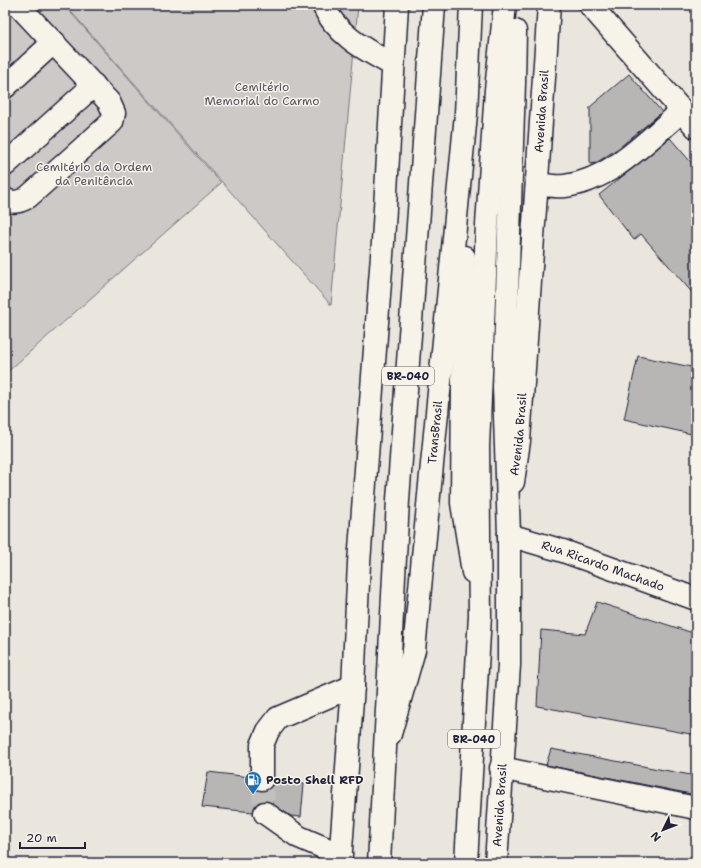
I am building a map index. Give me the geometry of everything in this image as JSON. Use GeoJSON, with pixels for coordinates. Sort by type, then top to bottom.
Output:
{"type":"FeatureCollection","features":[{"type":"Feature","properties":{"kind":"main road"},"geometry":{"type":"LineString","coordinates":[[5,16],[18,5],[94,85],[109,102],[114,112],[112,122],[28,197],[20,202],[10,202],[5,199]]}},
{"type":"Feature","properties":{"kind":"main road"},"geometry":{"type":"LineString","coordinates":[[323,5],[344,35],[370,53],[393,65]]}},
{"type":"Feature","properties":{"kind":"main road"},"geometry":{"type":"LineString","coordinates":[[265,813],[299,837],[340,859],[353,686],[359,563],[383,242],[397,5]]}},
{"type":"Feature","properties":{"kind":"main road","name":"BR-040"},"geometry":{"type":"LineString","coordinates":[[379,863],[398,500],[434,5]]}},
{"type":"Feature","properties":{"kind":"main road"},"geometry":{"type":"LineString","coordinates":[[471,5],[466,106],[462,503],[480,615]]}},
{"type":"Feature","properties":{"kind":"main road","name":"BR-040"},"geometry":{"type":"LineString","coordinates":[[466,863],[480,615],[478,447],[487,233],[496,90],[505,5]]}},
{"type":"Feature","properties":{"kind":"main road"},"geometry":{"type":"LineString","coordinates":[[509,527],[504,387],[514,83],[514,5]]}},
{"type":"Feature","properties":{"kind":"main road","name":"Avenida Brasil"},"geometry":{"type":"LineString","coordinates":[[496,863],[501,768],[509,665],[509,527],[519,441],[528,290],[549,5]]}},
{"type":"Feature","properties":{"kind":"main road"},"geometry":{"type":"LineString","coordinates":[[590,5],[696,127]]}},
{"type":"Feature","properties":{"kind":"main road"},"geometry":{"type":"LineString","coordinates":[[5,87],[54,42]]}},
{"type":"Feature","properties":{"kind":"main road"},"geometry":{"type":"LineString","coordinates":[[5,165],[94,85]]}},
{"type":"Feature","properties":{"kind":"main road","name":"TransBrasil"},"geometry":{"type":"LineString","coordinates":[[386,747],[414,650],[466,106]]}},
{"type":"Feature","properties":{"kind":"main road"},"geometry":{"type":"LineString","coordinates":[[537,184],[564,186],[592,179],[604,174],[682,111]]}},
{"type":"Feature","properties":{"kind":"main road","name":"Rua Ricardo Machado"},"geometry":{"type":"LineString","coordinates":[[509,527],[563,550],[696,598]]}},
{"type":"Feature","properties":{"kind":"main road"},"geometry":{"type":"LineString","coordinates":[[262,779],[262,745],[268,731],[278,718],[353,686]]}},
{"type":"Feature","properties":{"kind":"main road"},"geometry":{"type":"LineString","coordinates":[[501,768],[696,808]]}},
{"type":"Feature","properties":{"kind":"green space","name":"Cemitério da Ordem da Penitência"},"geometry":{"type":"Polygon","coordinates":[[[5,5],[64,5],[221,183],[5,374],[5,5]]]}},
{"type":"Feature","properties":{"kind":"green space","name":"Cemitério Memorial do Carmo"},"geometry":{"type":"Polygon","coordinates":[[[65,5],[358,5],[331,305],[65,5]]]}},
{"type":"Feature","properties":{"kind":"building"},"geometry":{"type":"Polygon","coordinates":[[[629,74],[662,112],[620,147],[596,163],[590,164],[590,107],[629,74]]]}},
{"type":"Feature","properties":{"kind":"building"},"geometry":{"type":"Polygon","coordinates":[[[670,138],[696,168],[696,297],[641,234],[634,240],[599,195],[670,138]]]}},
{"type":"Feature","properties":{"kind":"building"},"geometry":{"type":"Polygon","coordinates":[[[638,356],[696,368],[696,435],[624,419],[638,356]]]}},
{"type":"Feature","properties":{"kind":"building"},"geometry":{"type":"Polygon","coordinates":[[[597,602],[696,634],[696,735],[537,706],[541,630],[585,634],[597,602]]]}},
{"type":"Feature","properties":{"kind":"building"},"geometry":{"type":"Polygon","coordinates":[[[551,749],[696,776],[696,795],[546,765],[551,749]]]}},
{"type":"Feature","properties":{"kind":"building","name":"Posto Shell RFD"},"geometry":{"type":"Polygon","coordinates":[[[208,772],[250,777],[251,786],[256,790],[262,791],[269,790],[274,781],[304,784],[301,817],[291,816],[267,801],[259,802],[255,806],[253,812],[202,807],[208,772]]]}},
{"type":"Feature","properties":{"kind":"tunnel"},"geometry":{"type":"LineString","coordinates":[[262,779],[265,813]]}},
{"type":"Feature","properties":{"kind":"place","name":"Posto Shell RFD"},"geometry":{"type":"Point","coordinates":[253,795]}}]}
